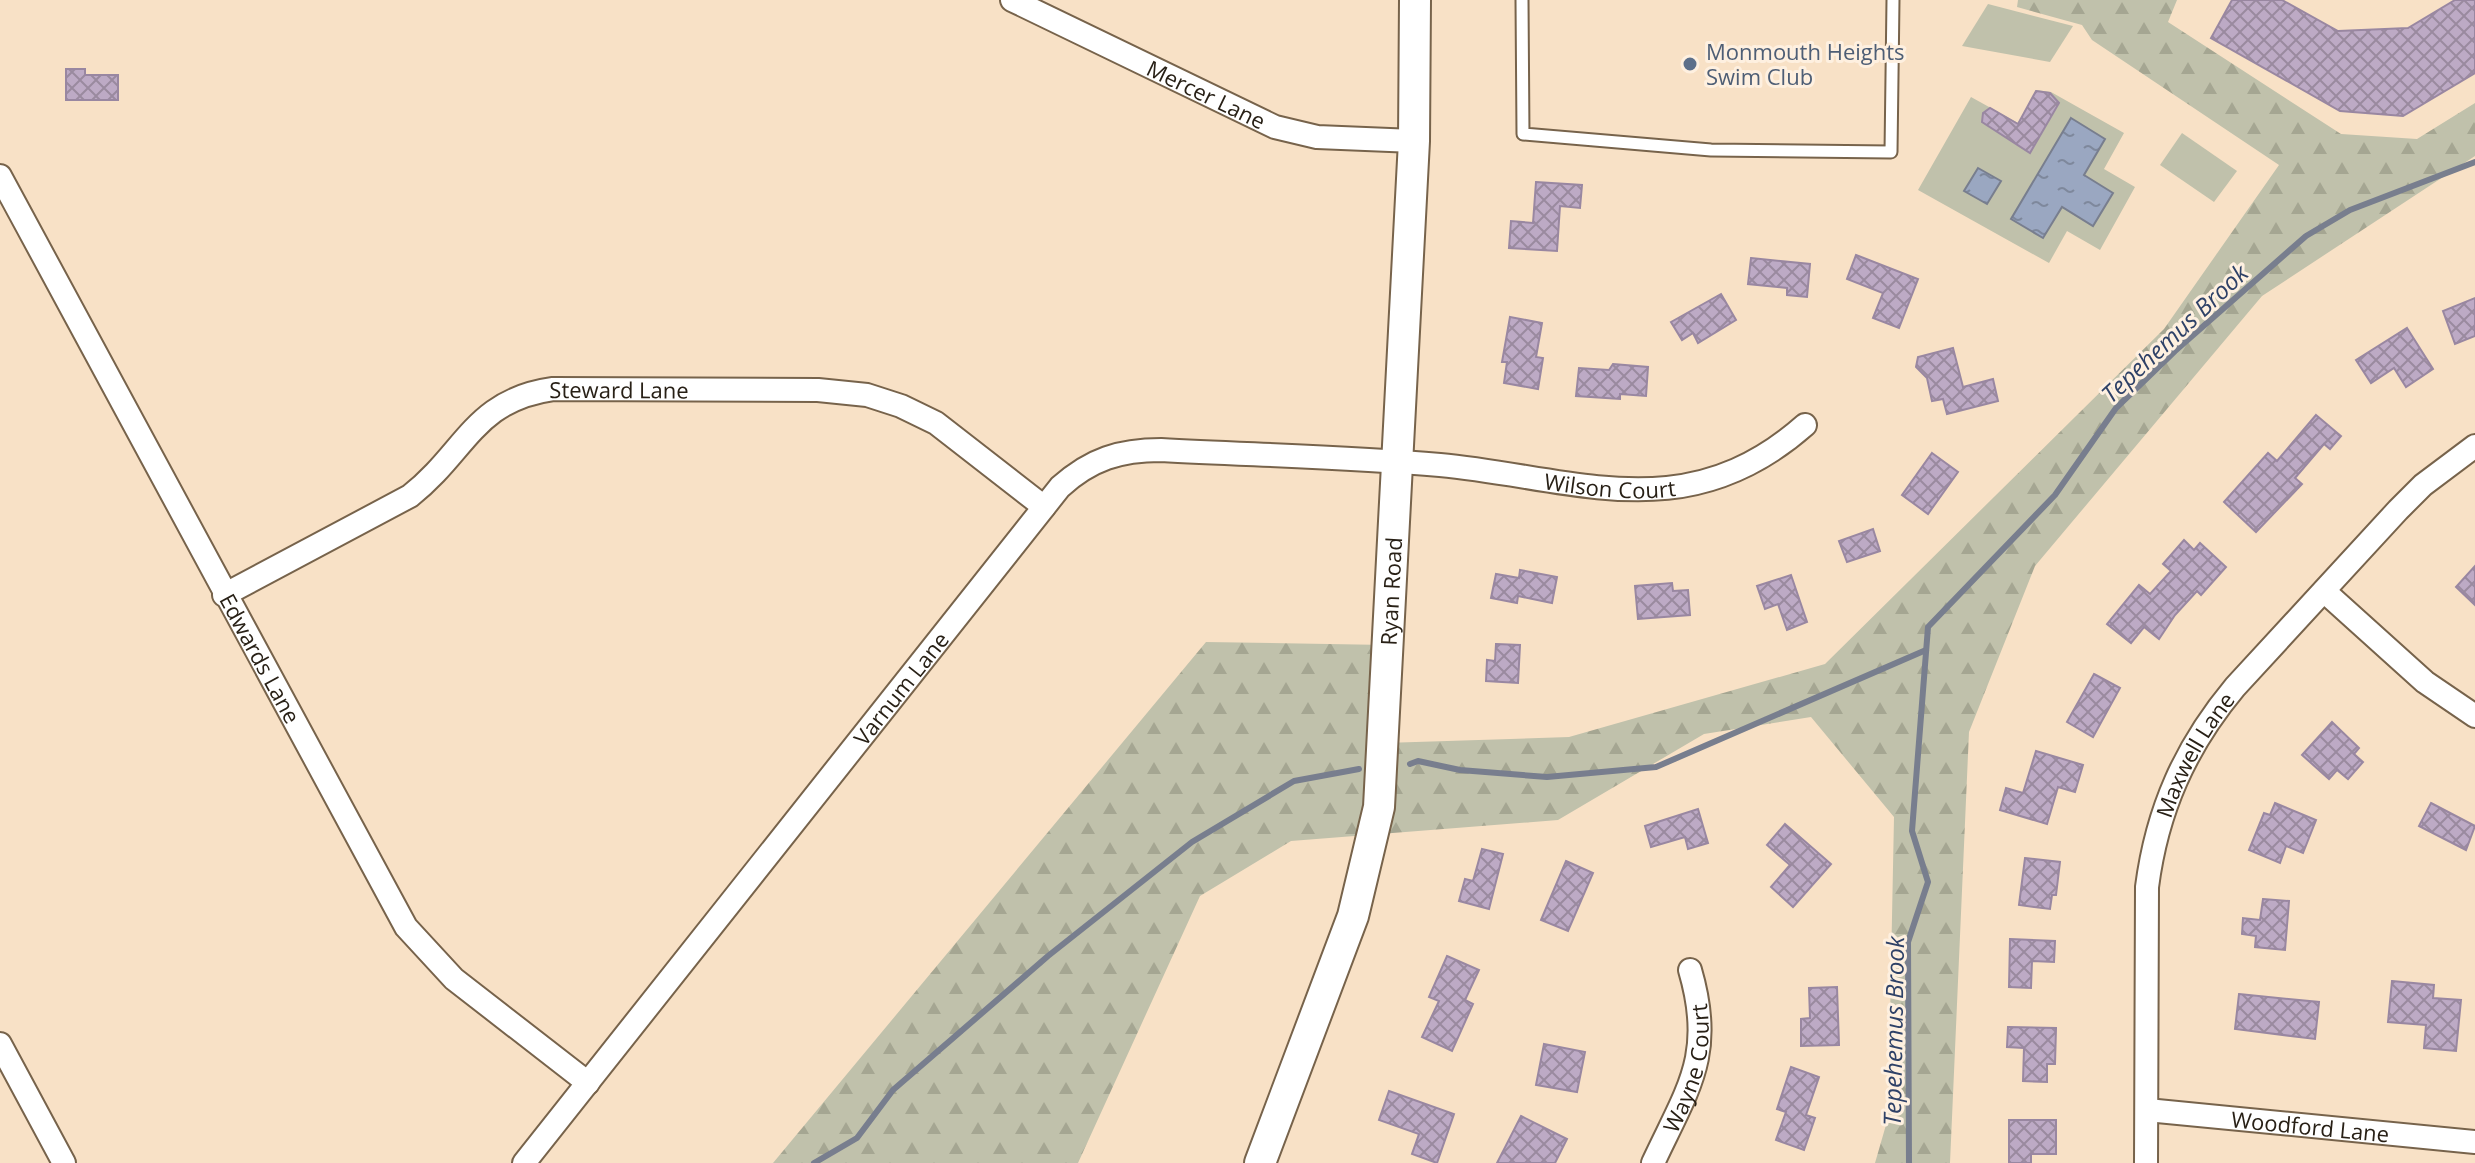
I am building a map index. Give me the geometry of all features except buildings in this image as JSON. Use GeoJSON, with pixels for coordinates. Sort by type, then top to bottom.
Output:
{"type":"FeatureCollection","features":[{"type":"Feature","properties":{"kind":"street","name":"Mercer Lane"},"geometry":{"type":"LineString","coordinates":[[1012,0],[1275,127],[1317,137],[1414,141]]}},
{"type":"Feature","properties":{"kind":"street","name":"Ryan Road"},"geometry":{"type":"LineString","coordinates":[[1260,1163],[1353,916],[1371,851],[1383,770],[1414,141],[1415,0]]}},
{"type":"Feature","properties":{"kind":"street","name":"Edwards Lane"},"geometry":{"type":"LineString","coordinates":[[0,176],[406,927],[454,979],[588,1083]]}},
{"type":"Feature","properties":{"kind":"street","name":"Steward Lane"},"geometry":{"type":"LineString","coordinates":[[224,595],[410,496],[431,480],[490,412],[517,397],[553,389],[818,390],[867,395],[901,406],[936,423],[1044,507]]}},
{"type":"Feature","properties":{"kind":"street","name":"Wilson Court"},"geometry":{"type":"LineString","coordinates":[[1398,463],[1443,466],[1621,492],[1656,491],[1694,483],[1758,461],[1805,425]]}},
{"type":"Feature","properties":{"kind":"street","name":"Maxwell Lane"},"geometry":{"type":"LineString","coordinates":[[2146,1163],[2147,887],[2162,811],[2184,760],[2211,716],[2324,591],[2423,485],[2475,446]]}},
{"type":"Feature","properties":{"kind":"street","name":"Varnum Lane"},"geometry":{"type":"LineString","coordinates":[[524,1163],[1044,507],[1076,473],[1098,459],[1136,450],[1398,463]]}},
{"type":"Feature","properties":{"kind":"street"},"geometry":{"type":"LineString","coordinates":[[2324,591],[2433,689],[2475,716]]}},
{"type":"Feature","properties":{"kind":"street","name":"Wayne Court"},"geometry":{"type":"LineString","coordinates":[[1653,1163],[1700,1052],[1699,1001],[1690,970]]}},
{"type":"Feature","properties":{"kind":"street"},"geometry":{"type":"LineString","coordinates":[[0,1044],[64,1163]]}},
{"type":"Feature","properties":{"kind":"street","name":"Woodford Lane"},"geometry":{"type":"LineString","coordinates":[[2147,1110],[2475,1142]]}},
{"type":"Feature","properties":{"kind":"lane"},"geometry":{"type":"LineString","coordinates":[[1522,0],[1523,134],[1711,150],[1891,152],[1893,0]]}},
{"type":"Feature","properties":{"kind":"green space"},"geometry":{"type":"Polygon","coordinates":[[[2018,0],[2177,0],[2168,22],[2341,134],[2417,139],[2475,103],[2475,156],[2262,296],[2035,566],[1969,732],[1950,1163],[1875,1163],[1888,1118],[1894,817],[1811,717],[1704,734],[1558,820],[1291,841],[1200,896],[1078,1163],[773,1163],[1206,642],[1387,645],[1384,743],[1569,737],[1825,664],[2164,329],[2279,165],[2092,40],[2082,25],[2017,7],[2018,0]]]}},
{"type":"Feature","properties":{"kind":"green space"},"geometry":{"type":"Polygon","coordinates":[[[1988,4],[2073,26],[2050,62],[1962,46],[1988,4]]]}},
{"type":"Feature","properties":{"kind":"green space"},"geometry":{"type":"Polygon","coordinates":[[[2036,90],[2051,92],[2124,133],[2104,169],[2135,187],[2100,250],[2067,231],[2049,263],[1918,190],[1971,97],[2018,123],[2036,90]]]}},
{"type":"Feature","properties":{"kind":"green space"},"geometry":{"type":"Polygon","coordinates":[[[2182,133],[2237,171],[2214,202],[2160,165],[2182,133]]]}},
{"type":"Feature","properties":{"kind":"water"},"geometry":{"type":"Polygon","coordinates":[[[2071,118],[2105,139],[2084,175],[2113,193],[2093,226],[2062,207],[2043,238],[2011,219],[2071,118]]]}},
{"type":"Feature","properties":{"kind":"water"},"geometry":{"type":"Polygon","coordinates":[[[1978,168],[2001,181],[1987,204],[1964,191],[1978,168]]]}},
{"type":"Feature","properties":{"kind":"waterway","name":"Tepehemus Brook"},"geometry":{"type":"LineString","coordinates":[[1909,1163],[1908,942],[1928,882],[1912,831],[1928,627],[2055,495],[2116,408],[2175,351],[2306,236],[2350,210],[2475,162]]}},
{"type":"Feature","properties":{"kind":"waterway"},"geometry":{"type":"LineString","coordinates":[[1410,764],[1418,761],[1460,770],[1547,777],[1656,767],[1926,650]]}},
{"type":"Feature","properties":{"kind":"waterway"},"geometry":{"type":"LineString","coordinates":[[814,1163],[857,1138],[893,1090],[1048,956],[1192,842],[1294,781],[1359,769]]}},
{"type":"Feature","properties":{"kind":"place","name":"Monmouth Heights Swim Club"},"geometry":{"type":"Point","coordinates":[1690,64]}}]}
